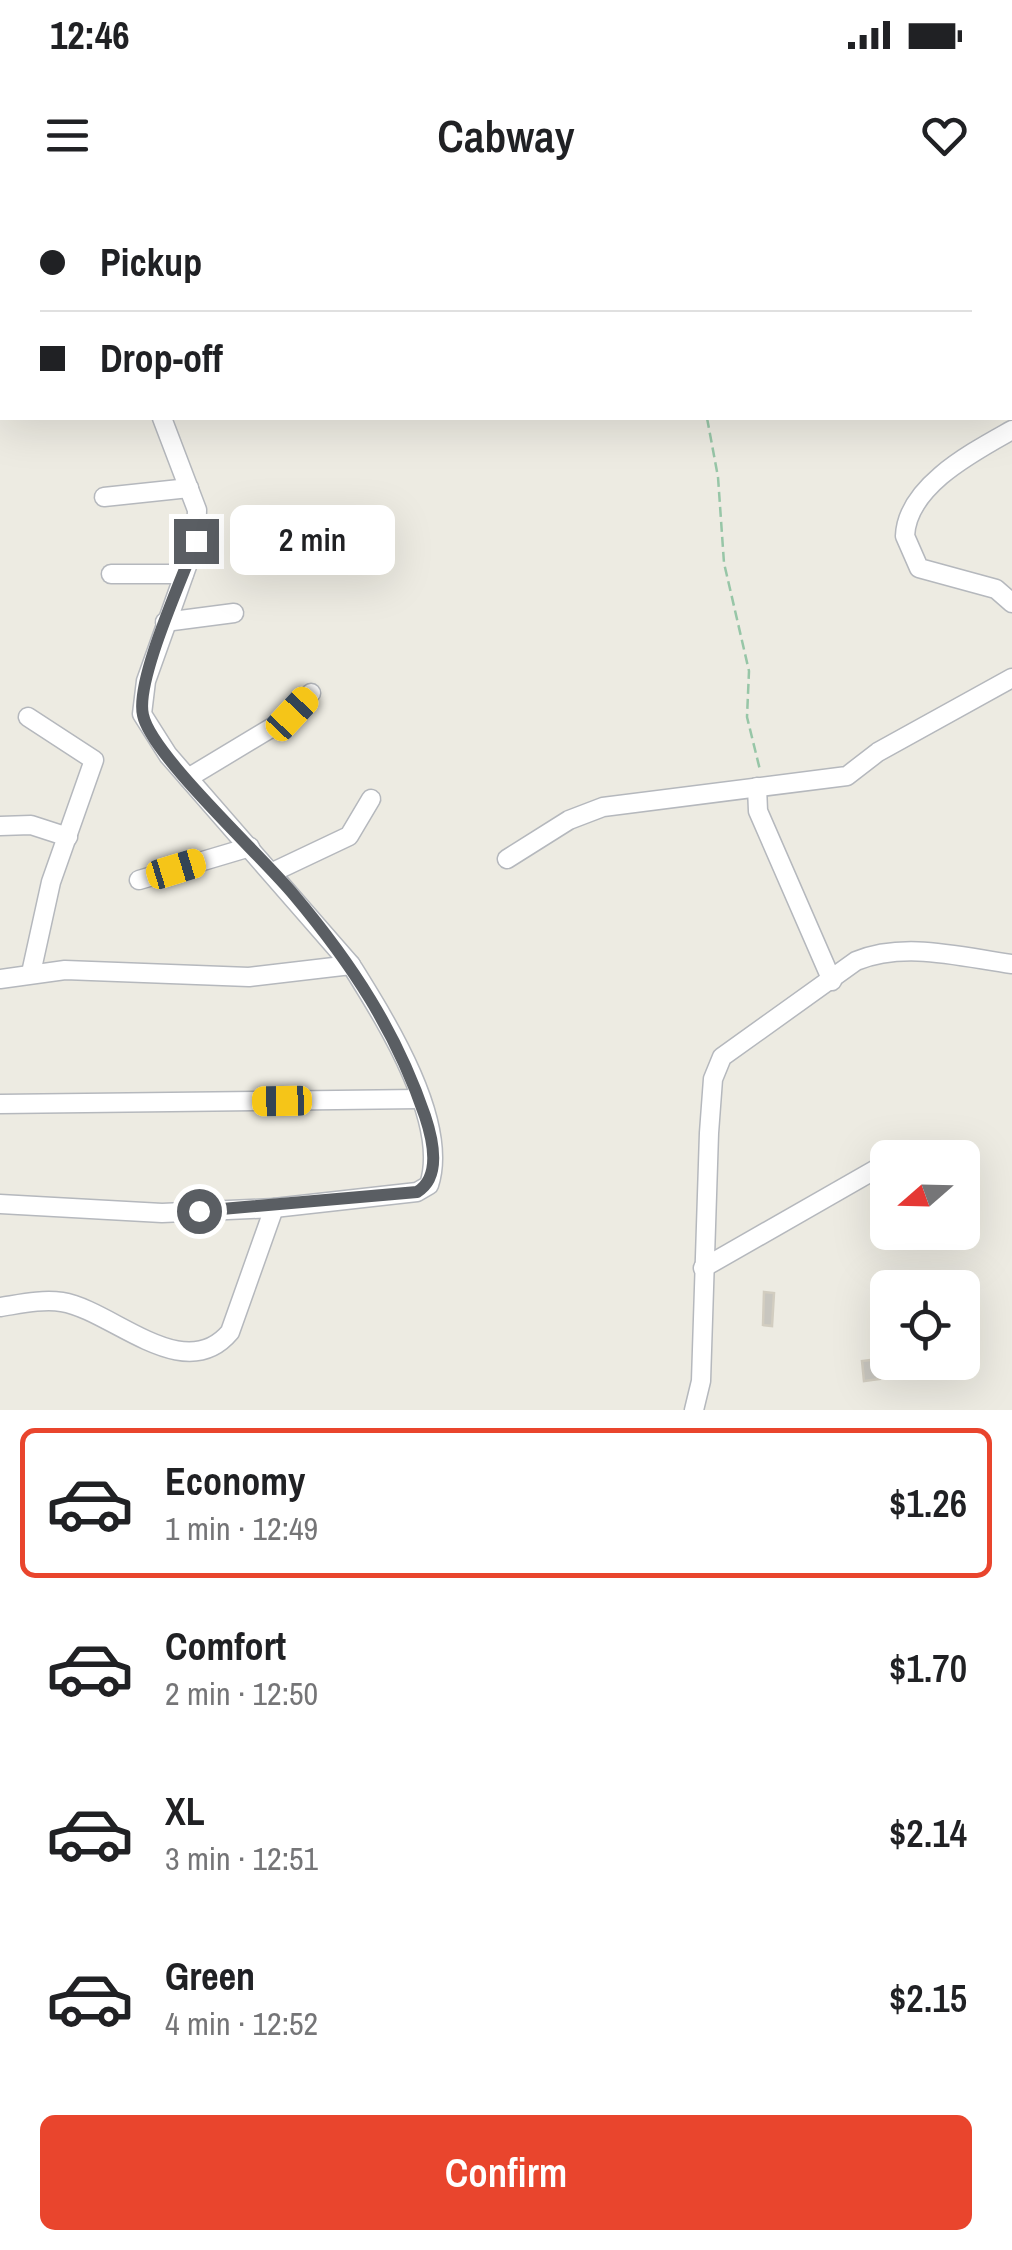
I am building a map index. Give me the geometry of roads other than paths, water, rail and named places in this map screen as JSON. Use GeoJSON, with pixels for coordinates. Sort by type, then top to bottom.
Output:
{"type":"FeatureCollection","features":[{"type":"Feature","properties":{"kind":"street"},"geometry":{"type":"LineString","coordinates":[[0,1204],[162,1213],[274,1208],[417,1192],[428,1185],[433,1173],[431,1134],[392,1030],[351,965],[154,738],[142,714],[146,681],[196,541],[197,510],[163,420]]}},
{"type":"Feature","properties":{"kind":"street"},"geometry":{"type":"LineString","coordinates":[[1012,430],[964,460],[918,499],[910,510],[905,536],[919,568],[996,589],[1012,603]]}},
{"type":"Feature","properties":{"kind":"street"},"geometry":{"type":"LineString","coordinates":[[104,496],[190,488]]}},
{"type":"Feature","properties":{"kind":"street"},"geometry":{"type":"LineString","coordinates":[[111,574],[184,574]]}},
{"type":"Feature","properties":{"kind":"street"},"geometry":{"type":"LineString","coordinates":[[165,622],[234,613]]}},
{"type":"Feature","properties":{"kind":"street"},"geometry":{"type":"LineString","coordinates":[[507,859],[569,820],[604,807],[847,776],[878,752],[1012,678]]}},
{"type":"Feature","properties":{"kind":"street"},"geometry":{"type":"LineString","coordinates":[[188,778],[282,722],[311,693]]}},
{"type":"Feature","properties":{"kind":"street"},"geometry":{"type":"LineString","coordinates":[[28,717],[94,760],[52,882],[31,973]]}},
{"type":"Feature","properties":{"kind":"street"},"geometry":{"type":"LineString","coordinates":[[757,786],[758,811],[832,980]]}},
{"type":"Feature","properties":{"kind":"street"},"geometry":{"type":"LineString","coordinates":[[273,872],[350,836],[371,799]]}},
{"type":"Feature","properties":{"kind":"street"},"geometry":{"type":"LineString","coordinates":[[0,826],[31,825],[68,837]]}},
{"type":"Feature","properties":{"kind":"street"},"geometry":{"type":"LineString","coordinates":[[139,880],[250,847]]}},
{"type":"Feature","properties":{"kind":"street"},"geometry":{"type":"LineString","coordinates":[[694,1410],[701,1381],[714,1079],[722,1057],[856,960],[892,949],[1012,964]]}},
{"type":"Feature","properties":{"kind":"street"},"geometry":{"type":"LineString","coordinates":[[0,978],[65,970],[250,977],[351,965]]}},
{"type":"Feature","properties":{"kind":"street"},"geometry":{"type":"LineString","coordinates":[[0,1104],[419,1099]]}},
{"type":"Feature","properties":{"kind":"street"},"geometry":{"type":"LineString","coordinates":[[703,1268],[870,1173]]}},
{"type":"Feature","properties":{"kind":"street"},"geometry":{"type":"LineString","coordinates":[[0,1308],[63,1302],[150,1342],[203,1353],[217,1347],[230,1332],[274,1208]]}}]}
